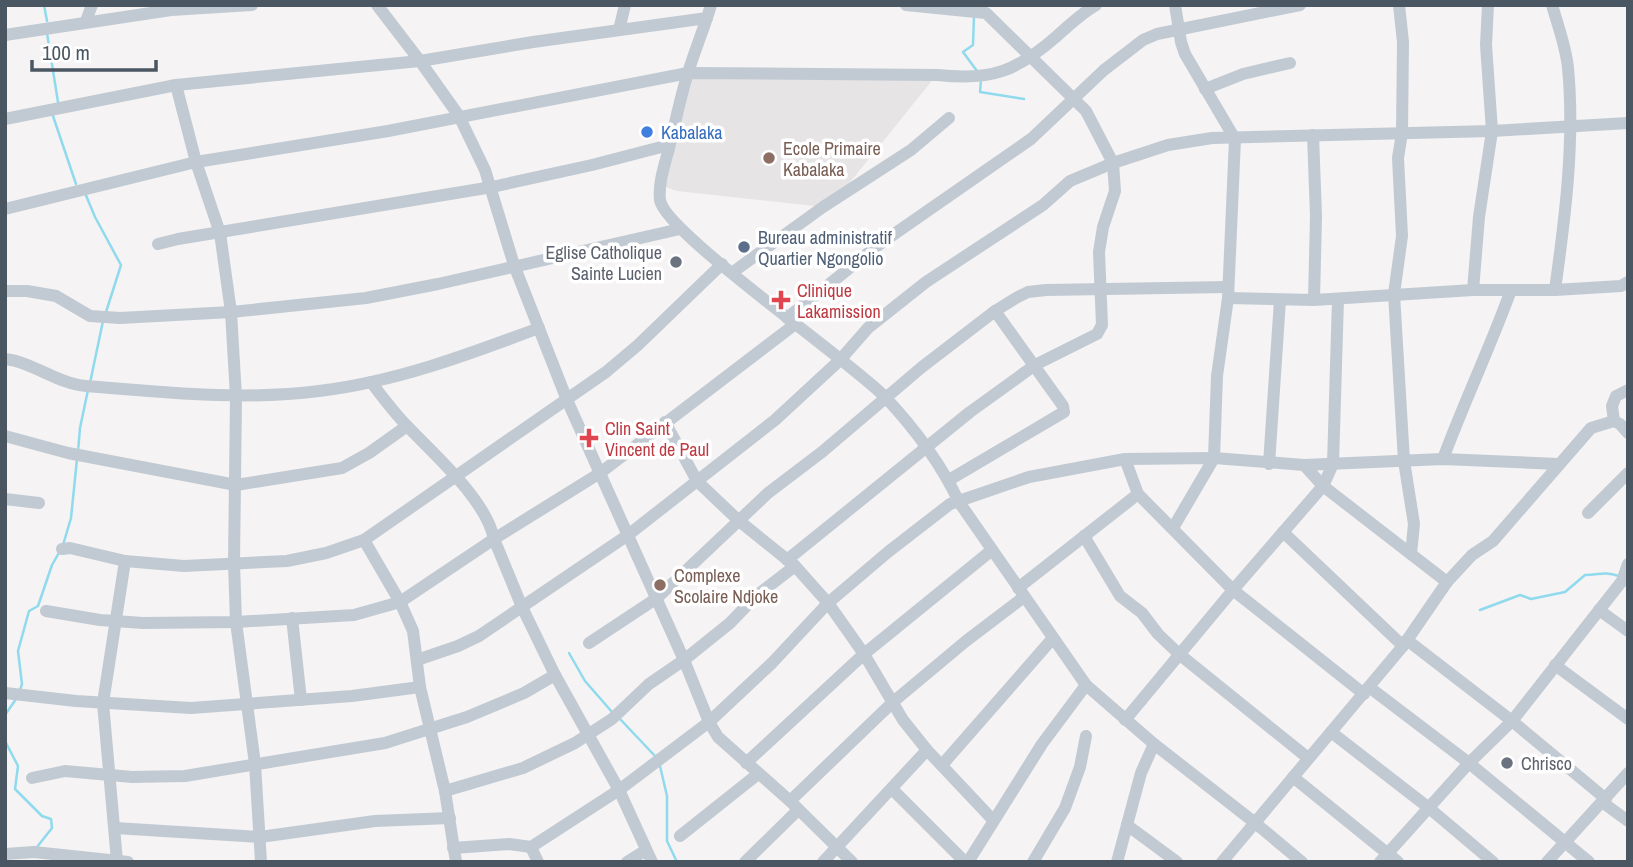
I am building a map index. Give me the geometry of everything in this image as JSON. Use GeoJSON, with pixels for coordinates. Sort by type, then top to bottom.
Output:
{"type":"FeatureCollection","features":[{"type":"Feature","properties":{"kind":"street"},"geometry":{"type":"LineString","coordinates":[[86,21],[92,5]]}},
{"type":"Feature","properties":{"kind":"street"},"geometry":{"type":"LineString","coordinates":[[5,35],[171,10],[252,5]]}},
{"type":"Feature","properties":{"kind":"street"},"geometry":{"type":"LineString","coordinates":[[377,5],[421,61],[459,116],[485,170],[514,265],[567,400],[657,598],[709,722],[718,737],[794,805],[852,862]]}},
{"type":"Feature","properties":{"kind":"street"},"geometry":{"type":"LineString","coordinates":[[619,30],[625,5]]}},
{"type":"Feature","properties":{"kind":"street"},"geometry":{"type":"LineString","coordinates":[[445,790],[523,768],[575,743],[616,715],[649,684],[730,623],[791,563],[970,412],[1035,365],[1100,331],[1099,258],[1103,227],[1115,191],[1113,163],[1086,111],[982,10],[906,5]]}},
{"type":"Feature","properties":{"kind":"street"},"geometry":{"type":"LineString","coordinates":[[5,209],[196,162],[388,131],[688,73],[927,75],[964,78],[979,76],[1009,69],[1032,58],[1096,5]]}},
{"type":"Feature","properties":{"kind":"street"},"geometry":{"type":"LineString","coordinates":[[1173,528],[1214,458],[1217,376],[1228,292],[1235,139],[1185,54],[1175,5]]}},
{"type":"Feature","properties":{"kind":"street"},"geometry":{"type":"LineString","coordinates":[[46,611],[115,621],[236,622],[354,615],[400,602],[600,473],[733,374],[877,246],[1031,139],[1074,97],[1143,40],[1157,34],[1300,5]]}},
{"type":"Feature","properties":{"kind":"street"},"geometry":{"type":"LineString","coordinates":[[1399,5],[1403,42],[1402,133],[1398,158],[1402,236],[1394,294],[1404,461],[1415,524],[1411,554]]}},
{"type":"Feature","properties":{"kind":"street"},"geometry":{"type":"LineString","coordinates":[[1473,290],[1479,217],[1492,131],[1486,45],[1488,5]]}},
{"type":"Feature","properties":{"kind":"street"},"geometry":{"type":"LineString","coordinates":[[1552,5],[1568,69],[1569,127],[1563,232],[1555,290]]}},
{"type":"Feature","properties":{"kind":"street"},"geometry":{"type":"LineString","coordinates":[[5,119],[176,85],[421,61],[619,30],[709,12]]}},
{"type":"Feature","properties":{"kind":"street"},"geometry":{"type":"LineString","coordinates":[[709,12],[688,73],[663,172],[660,201],[662,208],[680,229],[885,397],[927,447],[949,480],[959,502],[1086,685],[1154,744],[1255,822],[1301,862]]}},
{"type":"Feature","properties":{"kind":"street"},"geometry":{"type":"LineString","coordinates":[[1205,89],[1243,74],[1290,63]]}},
{"type":"Feature","properties":{"kind":"street"},"geometry":{"type":"LineString","coordinates":[[176,85],[196,162],[220,233],[231,312],[236,397],[236,622],[255,764],[261,862]]}},
{"type":"Feature","properties":{"kind":"street"},"geometry":{"type":"LineString","coordinates":[[733,272],[823,207],[911,150],[949,118]]}},
{"type":"Feature","properties":{"kind":"street"},"geometry":{"type":"LineString","coordinates":[[417,660],[479,636],[628,535],[775,420],[840,360],[868,328],[926,282],[1043,205],[1070,181],[1113,163],[1185,141],[1212,138],[1492,131],[1628,123]]}},
{"type":"Feature","properties":{"kind":"street"},"geometry":{"type":"LineString","coordinates":[[1313,135],[1316,216],[1314,300]]}},
{"type":"Feature","properties":{"kind":"street"},"geometry":{"type":"LineString","coordinates":[[158,244],[492,187],[670,145]]}},
{"type":"Feature","properties":{"kind":"street"},"geometry":{"type":"LineString","coordinates":[[5,291],[46,293],[56,296],[81,312],[105,317],[231,312],[366,298],[680,229]]}},
{"type":"Feature","properties":{"kind":"street"},"geometry":{"type":"LineString","coordinates":[[62,548],[125,561],[184,566],[305,559],[364,541],[567,400],[638,345],[722,264]]}},
{"type":"Feature","properties":{"kind":"street"},"geometry":{"type":"LineString","coordinates":[[589,643],[657,598],[768,493],[995,311],[1028,292],[1228,292],[1280,300],[1314,300],[1473,290],[1555,290],[1627,285]]}},
{"type":"Feature","properties":{"kind":"street"},"geometry":{"type":"LineString","coordinates":[[1443,459],[1457,420],[1491,346],[1511,290]]}},
{"type":"Feature","properties":{"kind":"street"},"geometry":{"type":"LineString","coordinates":[[1125,720],[1324,486],[1333,464],[1338,299]]}},
{"type":"Feature","properties":{"kind":"street"},"geometry":{"type":"LineString","coordinates":[[1269,464],[1280,300]]}},
{"type":"Feature","properties":{"kind":"street"},"geometry":{"type":"LineString","coordinates":[[949,480],[1064,412],[1063,406],[1035,365],[995,311]]}},
{"type":"Feature","properties":{"kind":"street"},"geometry":{"type":"LineString","coordinates":[[5,359],[89,386],[236,397],[318,391],[371,382],[467,355],[539,328]]}},
{"type":"Feature","properties":{"kind":"street"},"geometry":{"type":"LineString","coordinates":[[371,382],[407,426],[457,477],[492,528],[522,607],[555,675],[619,790],[649,856],[627,862]]}},
{"type":"Feature","properties":{"kind":"street"},"geometry":{"type":"LineString","coordinates":[[1614,421],[1612,405],[1616,396],[1628,390]]}},
{"type":"Feature","properties":{"kind":"street"},"geometry":{"type":"LineString","coordinates":[[1222,862],[1405,643],[1447,582],[1472,555],[1493,541],[1591,428],[1614,421],[1628,433]]}},
{"type":"Feature","properties":{"kind":"street"},"geometry":{"type":"LineString","coordinates":[[665,422],[696,481],[791,563],[828,603],[864,654],[903,720],[993,820]]}},
{"type":"Feature","properties":{"kind":"street"},"geometry":{"type":"LineString","coordinates":[[5,436],[77,455],[236,485],[342,468],[407,426]]}},
{"type":"Feature","properties":{"kind":"street"},"geometry":{"type":"LineString","coordinates":[[453,848],[509,844],[531,847],[619,790],[709,722],[772,663],[828,603],[943,508],[1030,477],[1125,459],[1214,458],[1304,465],[1443,459],[1559,464]]}},
{"type":"Feature","properties":{"kind":"street"},"geometry":{"type":"LineString","coordinates":[[1125,459],[1138,495],[1233,590],[1469,763],[1589,862]]}},
{"type":"Feature","properties":{"kind":"street"},"geometry":{"type":"LineString","coordinates":[[1304,465],[1324,486],[1447,582]]}},
{"type":"Feature","properties":{"kind":"street"},"geometry":{"type":"LineString","coordinates":[[1588,513],[1628,473]]}},
{"type":"Feature","properties":{"kind":"street"},"geometry":{"type":"LineString","coordinates":[[745,862],[794,805],[893,702],[1084,536],[1138,495]]}},
{"type":"Feature","properties":{"kind":"street"},"geometry":{"type":"LineString","coordinates":[[5,499],[39,503]]}},
{"type":"Feature","properties":{"kind":"street"},"geometry":{"type":"LineString","coordinates":[[1283,532],[1405,643],[1512,721],[1628,821]]}},
{"type":"Feature","properties":{"kind":"street"},"geometry":{"type":"LineString","coordinates":[[1084,536],[1120,596],[1142,613],[1158,634],[1308,758]]}},
{"type":"Feature","properties":{"kind":"street"},"geometry":{"type":"LineString","coordinates":[[364,541],[400,602],[413,631],[420,687],[445,790],[456,862]]}},
{"type":"Feature","properties":{"kind":"street"},"geometry":{"type":"LineString","coordinates":[[746,763],[864,654],[992,550]]}},
{"type":"Feature","properties":{"kind":"street"},"geometry":{"type":"LineString","coordinates":[[5,854],[34,852],[122,861],[115,828],[103,703],[125,561]]}},
{"type":"Feature","properties":{"kind":"street"},"geometry":{"type":"LineString","coordinates":[[1293,777],[1389,859],[1469,763],[1512,721],[1625,577]]}},
{"type":"Feature","properties":{"kind":"street"},"geometry":{"type":"LineString","coordinates":[[1599,610],[1628,631]]}},
{"type":"Feature","properties":{"kind":"street"},"geometry":{"type":"LineString","coordinates":[[292,618],[301,699]]}},
{"type":"Feature","properties":{"kind":"street"},"geometry":{"type":"LineString","coordinates":[[942,765],[1053,638]]}},
{"type":"Feature","properties":{"kind":"street"},"geometry":{"type":"LineString","coordinates":[[1555,665],[1628,719]]}},
{"type":"Feature","properties":{"kind":"street"},"geometry":{"type":"LineString","coordinates":[[32,778],[65,771],[156,778],[185,776],[385,743],[431,729],[524,693],[555,675]]}},
{"type":"Feature","properties":{"kind":"street"},"geometry":{"type":"LineString","coordinates":[[892,789],[966,862],[1042,744],[1086,685]]}},
{"type":"Feature","properties":{"kind":"street"},"geometry":{"type":"LineString","coordinates":[[15,693],[103,703],[191,708],[352,696],[420,687]]}},
{"type":"Feature","properties":{"kind":"street"},"geometry":{"type":"LineString","coordinates":[[1331,732],[1493,862]]}},
{"type":"Feature","properties":{"kind":"street"},"geometry":{"type":"LineString","coordinates":[[1033,862],[1065,808],[1080,767],[1086,736]]}},
{"type":"Feature","properties":{"kind":"street"},"geometry":{"type":"LineString","coordinates":[[1116,862],[1144,764],[1154,744]]}},
{"type":"Feature","properties":{"kind":"street"},"geometry":{"type":"LineString","coordinates":[[823,862],[928,750]]}},
{"type":"Feature","properties":{"kind":"street"},"geometry":{"type":"LineString","coordinates":[[1547,862],[1628,773]]}},
{"type":"Feature","properties":{"kind":"street"},"geometry":{"type":"LineString","coordinates":[[680,836],[758,774]]}},
{"type":"Feature","properties":{"kind":"street"},"geometry":{"type":"LineString","coordinates":[[115,828],[260,837],[375,821],[450,818]]}},
{"type":"Feature","properties":{"kind":"street"},"geometry":{"type":"LineString","coordinates":[[1127,825],[1177,862]]}},
{"type":"Feature","properties":{"kind":"street"},"geometry":{"type":"LineString","coordinates":[[531,847],[538,862]]}},
{"type":"Feature","properties":{"kind":"shaded area","name":"Ecole Primaire Kabalaka"},"geometry":{"type":"Polygon","coordinates":[[[690,76],[935,77],[847,186],[815,206],[677,191],[663,186],[690,76]]]}},
{"type":"Feature","properties":{"kind":"waterway"},"geometry":{"type":"LineString","coordinates":[[44,5],[47,21]]}},
{"type":"Feature","properties":{"kind":"waterway"},"geometry":{"type":"LineString","coordinates":[[974,17],[973,45],[963,52],[977,71]]}},
{"type":"Feature","properties":{"kind":"waterway"},"geometry":{"type":"LineString","coordinates":[[47,33],[58,102]]}},
{"type":"Feature","properties":{"kind":"waterway"},"geometry":{"type":"LineString","coordinates":[[981,80],[980,92],[1024,99]]}},
{"type":"Feature","properties":{"kind":"waterway"},"geometry":{"type":"LineString","coordinates":[[53,116],[76,184]]}},
{"type":"Feature","properties":{"kind":"waterway"},"geometry":{"type":"LineString","coordinates":[[85,193],[121,265],[106,312]]}},
{"type":"Feature","properties":{"kind":"waterway"},"geometry":{"type":"LineString","coordinates":[[90,383],[103,321]]}},
{"type":"Feature","properties":{"kind":"waterway"},"geometry":{"type":"LineString","coordinates":[[78,452],[88,390]]}},
{"type":"Feature","properties":{"kind":"waterway"},"geometry":{"type":"LineString","coordinates":[[63,545],[71,518],[77,459]]}},
{"type":"Feature","properties":{"kind":"waterway"},"geometry":{"type":"LineString","coordinates":[[20,690],[22,684],[18,651],[29,611],[38,606],[52,565],[60,551]]}},
{"type":"Feature","properties":{"kind":"waterway"},"geometry":{"type":"LineString","coordinates":[[1480,610],[1520,595],[1531,599],[1565,592],[1585,575],[1605,573],[1619,576]]}},
{"type":"Feature","properties":{"kind":"waterway"},"geometry":{"type":"LineString","coordinates":[[569,653],[585,681],[612,712]]}},
{"type":"Feature","properties":{"kind":"waterway"},"geometry":{"type":"LineString","coordinates":[[5,715],[16,699]]}},
{"type":"Feature","properties":{"kind":"waterway"},"geometry":{"type":"LineString","coordinates":[[620,719],[656,757]]}},
{"type":"Feature","properties":{"kind":"waterway"},"geometry":{"type":"LineString","coordinates":[[5,741],[18,766],[15,789],[42,816],[51,819],[52,828],[37,847]]}},
{"type":"Feature","properties":{"kind":"waterway"},"geometry":{"type":"LineString","coordinates":[[660,766],[667,796],[667,841],[677,862]]}},
{"type":"Feature","properties":{"kind":"place","name":"Kabalaka"},"geometry":{"type":"Point","coordinates":[647,132]}},
{"type":"Feature","properties":{"kind":"place","name":"Ecole Primaire Kabalaka"},"geometry":{"type":"Point","coordinates":[769,158]}},
{"type":"Feature","properties":{"kind":"place","name":"Bureau administratif Quartier Ngongolio"},"geometry":{"type":"Point","coordinates":[744,247]}},
{"type":"Feature","properties":{"kind":"place","name":"Eglise Catholique Sainte Lucien"},"geometry":{"type":"Point","coordinates":[676,262]}},
{"type":"Feature","properties":{"kind":"place","name":"Clinique Lakamission"},"geometry":{"type":"Point","coordinates":[781,300]}},
{"type":"Feature","properties":{"kind":"place","name":"Clin Saint Vincent de Paul"},"geometry":{"type":"Point","coordinates":[589,438]}},
{"type":"Feature","properties":{"kind":"place","name":"Complexe Scolaire Ndjoke"},"geometry":{"type":"Point","coordinates":[660,585]}},
{"type":"Feature","properties":{"kind":"place","name":"Chrisco"},"geometry":{"type":"Point","coordinates":[1507,763]}}]}
